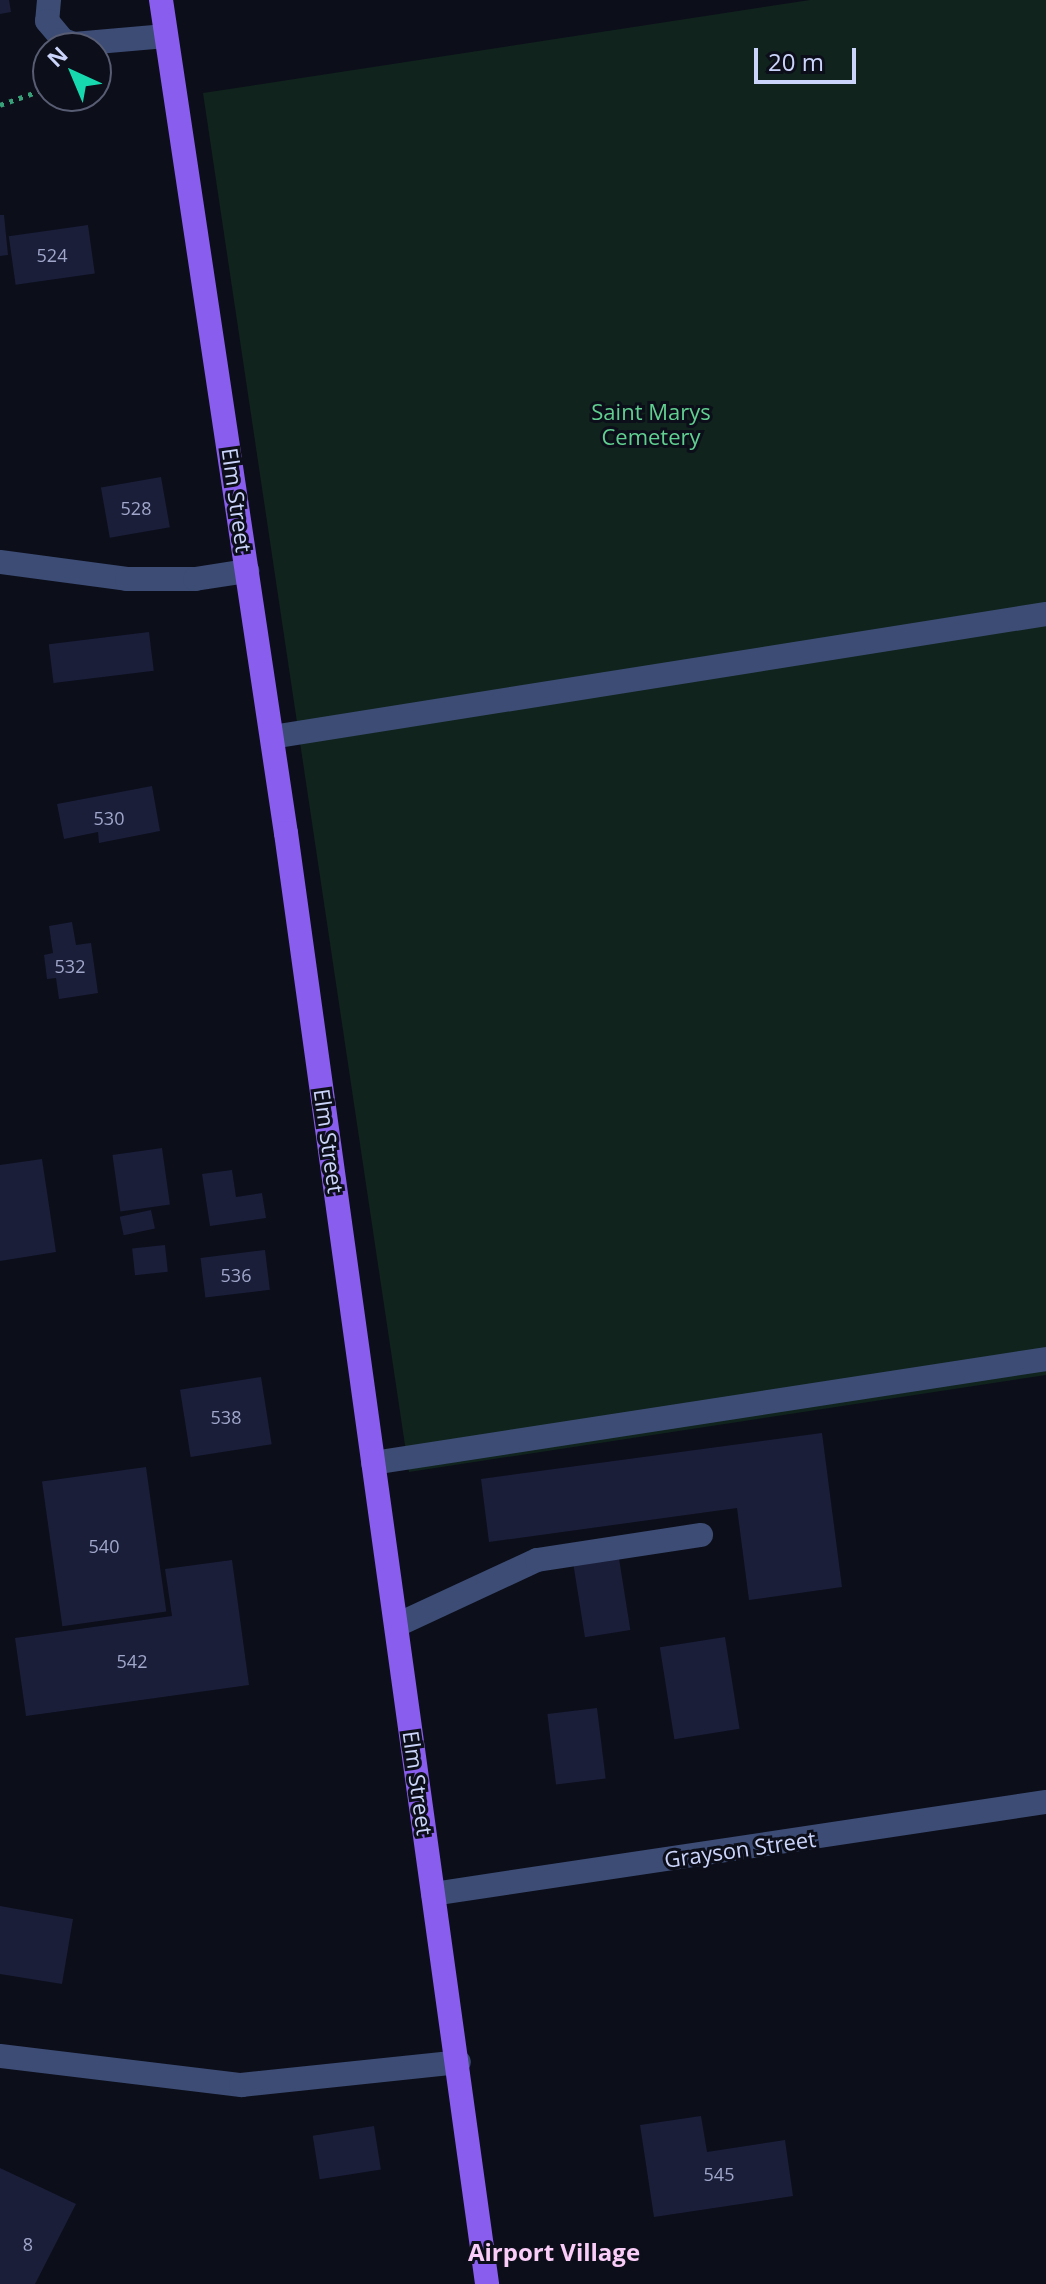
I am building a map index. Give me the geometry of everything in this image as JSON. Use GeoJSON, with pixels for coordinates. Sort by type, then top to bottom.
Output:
{"type":"FeatureCollection","features":[{"type":"Feature","properties":{"kind":"main road","name":"Elm Street"},"geometry":{"type":"LineString","coordinates":[[161,0],[272,737],[459,2062],[487,2284]]}},
{"type":"Feature","properties":{"kind":"street"},"geometry":{"type":"LineString","coordinates":[[49,0],[47,21],[53,31],[74,44],[166,36]]}},
{"type":"Feature","properties":{"kind":"street"},"geometry":{"type":"LineString","coordinates":[[0,562],[127,579],[195,579],[247,571]]}},
{"type":"Feature","properties":{"kind":"street"},"geometry":{"type":"LineString","coordinates":[[272,737],[1046,614]]}},
{"type":"Feature","properties":{"kind":"street"},"geometry":{"type":"LineString","coordinates":[[373,1463],[1046,1359]]}},
{"type":"Feature","properties":{"kind":"street"},"geometry":{"type":"LineString","coordinates":[[397,1625],[537,1560],[701,1535]]}},
{"type":"Feature","properties":{"kind":"street","name":"Grayson Street"},"geometry":{"type":"LineString","coordinates":[[433,1894],[1046,1802]]}},
{"type":"Feature","properties":{"kind":"street"},"geometry":{"type":"LineString","coordinates":[[0,2056],[241,2085],[459,2062]]}},
{"type":"Feature","properties":{"kind":"path"},"geometry":{"type":"LineString","coordinates":[[0,105],[32,94]]}},
{"type":"Feature","properties":{"kind":"green space","name":"Saint Marys Cemetery"},"geometry":{"type":"Polygon","coordinates":[[[810,0],[1046,0],[1046,1375],[409,1472],[203,93],[810,0]]]}},
{"type":"Feature","properties":{"kind":"building"},"geometry":{"type":"Polygon","coordinates":[[[0,0],[9,0],[11,12],[0,14],[0,0]]]}},
{"type":"Feature","properties":{"kind":"building"},"geometry":{"type":"Polygon","coordinates":[[[0,215],[4,215],[8,255],[0,256],[0,215]]]}},
{"type":"Feature","properties":{"kind":"building"},"geometry":{"type":"Polygon","coordinates":[[[88,225],[95,274],[16,285],[9,236],[88,225]]]}},
{"type":"Feature","properties":{"kind":"building"},"geometry":{"type":"Polygon","coordinates":[[[161,477],[170,527],[110,538],[101,488],[161,477]]]}},
{"type":"Feature","properties":{"kind":"building"},"geometry":{"type":"Polygon","coordinates":[[[149,632],[154,671],[54,683],[49,644],[149,632]]]}},
{"type":"Feature","properties":{"kind":"building"},"geometry":{"type":"Polygon","coordinates":[[[152,786],[160,831],[99,843],[98,832],[64,839],[57,804],[152,786]]]}},
{"type":"Feature","properties":{"kind":"building"},"geometry":{"type":"Polygon","coordinates":[[[72,922],[76,945],[91,943],[98,993],[59,999],[56,978],[47,979],[44,955],[53,953],[49,926],[72,922]]]}},
{"type":"Feature","properties":{"kind":"building"},"geometry":{"type":"Polygon","coordinates":[[[162,1148],[170,1204],[120,1211],[112,1155],[162,1148]]]}},
{"type":"Feature","properties":{"kind":"building"},"geometry":{"type":"Polygon","coordinates":[[[42,1159],[56,1252],[0,1261],[0,1165],[42,1159]]]}},
{"type":"Feature","properties":{"kind":"building"},"geometry":{"type":"Polygon","coordinates":[[[232,1170],[236,1197],[262,1193],[266,1218],[210,1226],[202,1174],[232,1170]]]}},
{"type":"Feature","properties":{"kind":"building"},"geometry":{"type":"Polygon","coordinates":[[[151,1210],[155,1229],[124,1235],[120,1217],[151,1210]]]}},
{"type":"Feature","properties":{"kind":"building"},"geometry":{"type":"Polygon","coordinates":[[[165,1245],[168,1272],[135,1275],[132,1248],[165,1245]]]}},
{"type":"Feature","properties":{"kind":"building"},"geometry":{"type":"Polygon","coordinates":[[[265,1250],[270,1290],[205,1298],[200,1258],[265,1250]]]}},
{"type":"Feature","properties":{"kind":"building"},"geometry":{"type":"Polygon","coordinates":[[[261,1377],[272,1444],[191,1457],[180,1390],[261,1377]]]}},
{"type":"Feature","properties":{"kind":"building"},"geometry":{"type":"Polygon","coordinates":[[[822,1433],[842,1587],[749,1600],[737,1508],[489,1542],[481,1479],[822,1433]]]}},
{"type":"Feature","properties":{"kind":"building"},"geometry":{"type":"Polygon","coordinates":[[[146,1467],[166,1612],[62,1626],[42,1482],[146,1467]]]}},
{"type":"Feature","properties":{"kind":"building"},"geometry":{"type":"Polygon","coordinates":[[[618,1552],[630,1630],[585,1637],[573,1559],[618,1552]]]}},
{"type":"Feature","properties":{"kind":"building"},"geometry":{"type":"Polygon","coordinates":[[[232,1560],[249,1685],[26,1716],[15,1638],[172,1616],[165,1569],[232,1560]]]}},
{"type":"Feature","properties":{"kind":"building"},"geometry":{"type":"Polygon","coordinates":[[[725,1637],[740,1729],[674,1739],[660,1647],[725,1637]]]}},
{"type":"Feature","properties":{"kind":"building"},"geometry":{"type":"Polygon","coordinates":[[[597,1708],[606,1778],[556,1785],[547,1714],[597,1708]]]}},
{"type":"Feature","properties":{"kind":"building"},"geometry":{"type":"Polygon","coordinates":[[[0,1906],[73,1919],[62,1984],[0,1974],[0,1906]]]}},
{"type":"Feature","properties":{"kind":"building"},"geometry":{"type":"Polygon","coordinates":[[[701,2116],[707,2152],[785,2140],[793,2196],[654,2217],[640,2125],[701,2116]]]}},
{"type":"Feature","properties":{"kind":"building"},"geometry":{"type":"Polygon","coordinates":[[[374,2126],[381,2169],[320,2179],[313,2136],[374,2126]]]}},
{"type":"Feature","properties":{"kind":"building"},"geometry":{"type":"Polygon","coordinates":[[[0,2168],[76,2204],[35,2284],[0,2284],[0,2168]]]}},
{"type":"Feature","properties":{"kind":"district","name":"Airport Village"},"geometry":{"type":"Point","coordinates":[554,2252]}}]}
